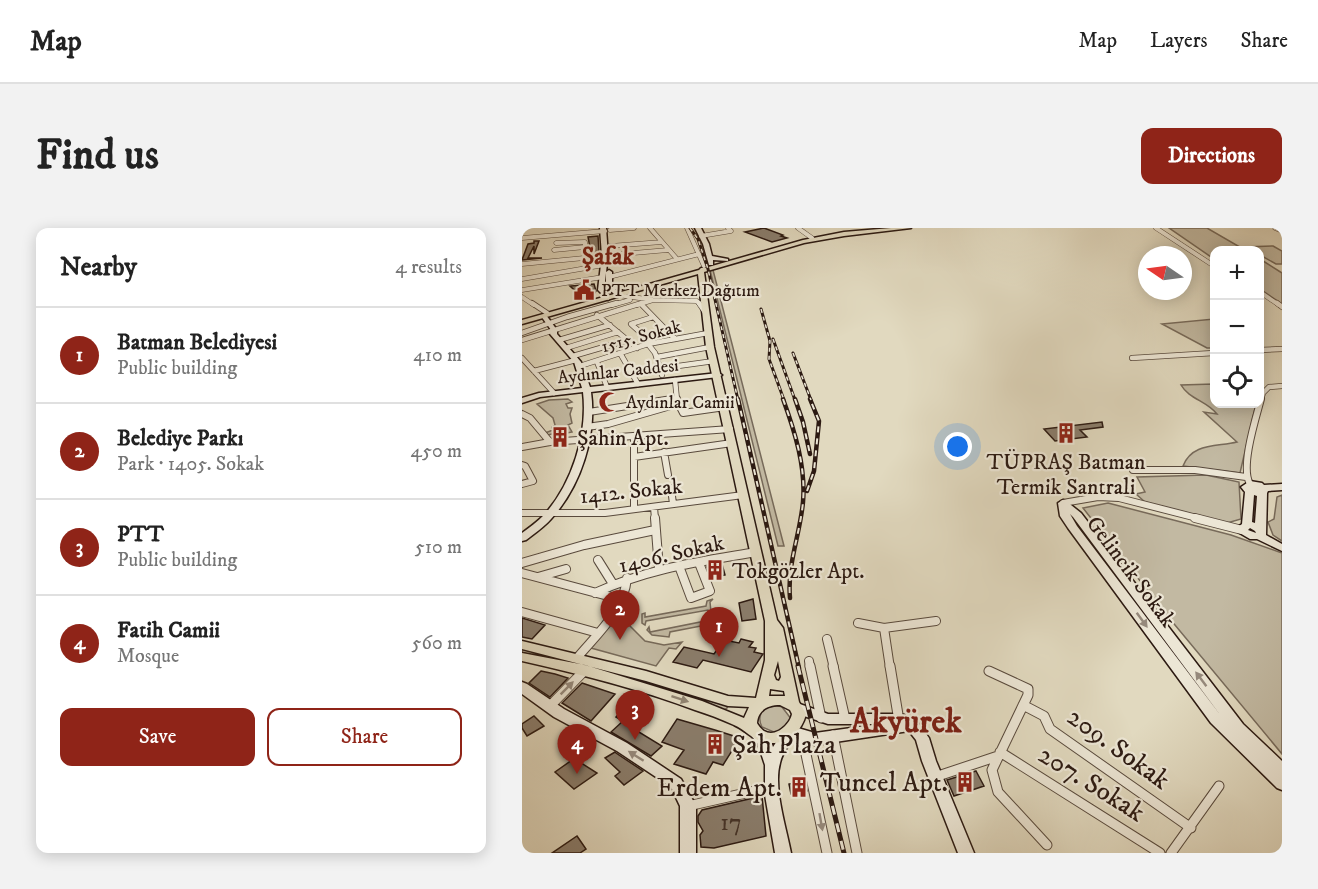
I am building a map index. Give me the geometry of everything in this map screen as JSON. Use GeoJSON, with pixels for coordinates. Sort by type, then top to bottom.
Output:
{"type":"FeatureCollection","features":[{"type":"Feature","properties":{"kind":"main road"},"geometry":{"type":"LineString","coordinates":[[726,260],[812,238],[884,228]]}},
{"type":"Feature","properties":{"kind":"main road"},"geometry":{"type":"LineString","coordinates":[[630,287],[684,272],[703,270],[775,248],[844,234],[908,228]]}},
{"type":"Feature","properties":{"kind":"main road"},"geometry":{"type":"LineString","coordinates":[[711,261],[703,270],[708,333],[771,621],[769,631],[772,663],[763,688],[763,703]]}},
{"type":"Feature","properties":{"kind":"main road"},"geometry":{"type":"LineString","coordinates":[[548,321],[594,298],[693,271]]}},
{"type":"Feature","properties":{"kind":"main road"},"geometry":{"type":"LineString","coordinates":[[522,321],[548,321],[609,293]]}},
{"type":"Feature","properties":{"kind":"main road"},"geometry":{"type":"LineString","coordinates":[[522,657],[585,670],[717,712],[741,722],[763,737],[778,737],[791,731],[799,720],[777,628],[771,621]]}},
{"type":"Feature","properties":{"kind":"main road"},"geometry":{"type":"LineString","coordinates":[[522,645],[577,658],[728,701],[763,703],[782,700],[795,706]]}},
{"type":"Feature","properties":{"kind":"main road"},"geometry":{"type":"LineString","coordinates":[[768,675],[770,684],[777,687],[783,686],[787,676]]}},
{"type":"Feature","properties":{"kind":"main road"},"geometry":{"type":"LineString","coordinates":[[728,701],[754,694],[768,675]]}},
{"type":"Feature","properties":{"kind":"main road"},"geometry":{"type":"LineString","coordinates":[[717,712],[727,713],[734,710],[735,706],[728,701]]}},
{"type":"Feature","properties":{"kind":"main road"},"geometry":{"type":"LineString","coordinates":[[757,734],[750,718],[757,707],[763,703]]}},
{"type":"Feature","properties":{"kind":"street"},"geometry":{"type":"LineString","coordinates":[[546,277],[548,261],[558,235],[556,228]]}},
{"type":"Feature","properties":{"kind":"street"},"geometry":{"type":"LineString","coordinates":[[522,238],[634,228]]}},
{"type":"Feature","properties":{"kind":"street"},"geometry":{"type":"LineString","coordinates":[[650,228],[676,260]]}},
{"type":"Feature","properties":{"kind":"street"},"geometry":{"type":"LineString","coordinates":[[687,228],[699,254],[703,270]]}},
{"type":"Feature","properties":{"kind":"street"},"geometry":{"type":"LineString","coordinates":[[698,228],[711,261],[726,260]]}},
{"type":"Feature","properties":{"kind":"street"},"geometry":{"type":"LineString","coordinates":[[701,236],[731,231],[728,228]]}},
{"type":"Feature","properties":{"kind":"street"},"geometry":{"type":"LineString","coordinates":[[798,228],[812,238]]}},
{"type":"Feature","properties":{"kind":"street"},"geometry":{"type":"LineString","coordinates":[[1158,228],[1210,262]]}},
{"type":"Feature","properties":{"kind":"street"},"geometry":{"type":"LineString","coordinates":[[1275,228],[1282,231]]}},
{"type":"Feature","properties":{"kind":"street"},"geometry":{"type":"LineString","coordinates":[[607,229],[610,246],[604,265],[609,293]]}},
{"type":"Feature","properties":{"kind":"street"},"geometry":{"type":"LineString","coordinates":[[606,277],[607,229]]}},
{"type":"Feature","properties":{"kind":"street"},"geometry":{"type":"LineString","coordinates":[[554,250],[585,247],[585,242],[556,243]]}},
{"type":"Feature","properties":{"kind":"street"},"geometry":{"type":"LineString","coordinates":[[610,246],[662,242]]}},
{"type":"Feature","properties":{"kind":"street"},"geometry":{"type":"LineString","coordinates":[[522,264],[668,250]]}},
{"type":"Feature","properties":{"kind":"street"},"geometry":{"type":"LineString","coordinates":[[648,252],[649,267]]}},
{"type":"Feature","properties":{"kind":"street"},"geometry":{"type":"LineString","coordinates":[[522,290],[606,277],[699,254]]}},
{"type":"Feature","properties":{"kind":"street"},"geometry":{"type":"LineString","coordinates":[[522,279],[546,277],[604,265]]}},
{"type":"Feature","properties":{"kind":"street"},"geometry":{"type":"LineString","coordinates":[[546,277],[555,285]]}},
{"type":"Feature","properties":{"kind":"street"},"geometry":{"type":"LineString","coordinates":[[609,293],[630,287]]}},
{"type":"Feature","properties":{"kind":"street"},"geometry":{"type":"LineString","coordinates":[[609,293],[653,300],[681,301],[697,301],[705,296]]}},
{"type":"Feature","properties":{"kind":"street"},"geometry":{"type":"LineString","coordinates":[[609,293],[636,298]]}},
{"type":"Feature","properties":{"kind":"street"},"geometry":{"type":"LineString","coordinates":[[681,301],[705,296]]}},
{"type":"Feature","properties":{"kind":"street"},"geometry":{"type":"LineString","coordinates":[[522,297],[528,300],[548,321],[554,334],[576,361],[588,389],[589,412],[582,456],[574,472],[549,516],[522,538]]}},
{"type":"Feature","properties":{"kind":"street"},"geometry":{"type":"LineString","coordinates":[[1264,297],[1282,308]]}},
{"type":"Feature","properties":{"kind":"street"},"geometry":{"type":"LineString","coordinates":[[522,302],[528,300]]}},
{"type":"Feature","properties":{"kind":"street"},"geometry":{"type":"LineString","coordinates":[[522,333],[548,321],[630,300]]}},
{"type":"Feature","properties":{"kind":"street"},"geometry":{"type":"LineString","coordinates":[[522,340],[548,321],[599,316],[653,300]]}},
{"type":"Feature","properties":{"kind":"street"},"geometry":{"type":"LineString","coordinates":[[697,301],[706,314]]}},
{"type":"Feature","properties":{"kind":"street"},"geometry":{"type":"LineString","coordinates":[[642,305],[675,339]]}},
{"type":"Feature","properties":{"kind":"street"},"geometry":{"type":"LineString","coordinates":[[592,310],[637,348]]}},
{"type":"Feature","properties":{"kind":"street"},"geometry":{"type":"LineString","coordinates":[[653,317],[631,324],[650,344],[663,375]]}},
{"type":"Feature","properties":{"kind":"street"},"geometry":{"type":"LineString","coordinates":[[559,340],[610,325]]}},
{"type":"Feature","properties":{"kind":"street"},"geometry":{"type":"LineString","coordinates":[[566,348],[618,332]]}},
{"type":"Feature","properties":{"kind":"street","name":"1515. Sokak"},"geometry":{"type":"LineString","coordinates":[[576,361],[597,362],[650,344],[708,333]]}},
{"type":"Feature","properties":{"kind":"street"},"geometry":{"type":"LineString","coordinates":[[534,371],[576,361],[628,340]]}},
{"type":"Feature","properties":{"kind":"street"},"geometry":{"type":"LineString","coordinates":[[657,357],[711,347]]}},
{"type":"Feature","properties":{"kind":"street"},"geometry":{"type":"LineString","coordinates":[[1264,350],[1282,349]]}},
{"type":"Feature","properties":{"kind":"street"},"geometry":{"type":"LineString","coordinates":[[1132,358],[1210,353]]}},
{"type":"Feature","properties":{"kind":"street"},"geometry":{"type":"LineString","coordinates":[[620,354],[638,384]]}},
{"type":"Feature","properties":{"kind":"street"},"geometry":{"type":"LineString","coordinates":[[522,358],[554,393]]}},
{"type":"Feature","properties":{"kind":"street"},"geometry":{"type":"LineString","coordinates":[[678,366],[714,361]]}},
{"type":"Feature","properties":{"kind":"street"},"geometry":{"type":"LineString","coordinates":[[597,362],[600,364],[607,387]]}},
{"type":"Feature","properties":{"kind":"street","name":"Aydınlar Caddesi"},"geometry":{"type":"LineString","coordinates":[[522,401],[554,393],[717,375]]}},
{"type":"Feature","properties":{"kind":"street"},"geometry":{"type":"LineString","coordinates":[[675,380],[677,405],[683,413],[725,407]]}},
{"type":"Feature","properties":{"kind":"street"},"geometry":{"type":"LineString","coordinates":[[1245,528],[1253,430],[1263,393],[1269,387],[1282,386]]}},
{"type":"Feature","properties":{"kind":"street"},"geometry":{"type":"LineString","coordinates":[[589,412],[677,398]]}},
{"type":"Feature","properties":{"kind":"street"},"geometry":{"type":"LineString","coordinates":[[587,427],[608,424],[677,405]]}},
{"type":"Feature","properties":{"kind":"street"},"geometry":{"type":"LineString","coordinates":[[522,414],[530,418],[550,442]]}},
{"type":"Feature","properties":{"kind":"street"},"geometry":{"type":"LineString","coordinates":[[522,447],[550,442],[730,429]]}},
{"type":"Feature","properties":{"kind":"street"},"geometry":{"type":"LineString","coordinates":[[634,436],[634,509]]}},
{"type":"Feature","properties":{"kind":"street"},"geometry":{"type":"LineString","coordinates":[[634,457],[732,443]]}},
{"type":"Feature","properties":{"kind":"street"},"geometry":{"type":"LineString","coordinates":[[664,452],[668,475]]}},
{"type":"Feature","properties":{"kind":"street"},"geometry":{"type":"LineString","coordinates":[[522,465],[525,466],[533,480],[522,484]]}},
{"type":"Feature","properties":{"kind":"street"},"geometry":{"type":"LineString","coordinates":[[1133,470],[1195,470],[1249,484],[1262,490],[1282,487]]}},
{"type":"Feature","properties":{"kind":"street"},"geometry":{"type":"LineString","coordinates":[[671,488],[673,504]]}},
{"type":"Feature","properties":{"kind":"street"},"geometry":{"type":"LineString","coordinates":[[1260,532],[1262,490]]}},
{"type":"Feature","properties":{"kind":"street","name":"1412. Sokak"},"geometry":{"type":"LineString","coordinates":[[522,513],[549,516],[654,507],[743,495]]}},
{"type":"Feature","properties":{"kind":"street"},"geometry":{"type":"LineString","coordinates":[[1064,503],[1098,497],[1119,498],[1260,532],[1282,548]]}},
{"type":"Feature","properties":{"kind":"street","name":"Gelincik Sokak"},"geometry":{"type":"LineString","coordinates":[[1064,503],[1065,516],[1073,528],[1221,715],[1282,784]]}},
{"type":"Feature","properties":{"kind":"street"},"geometry":{"type":"LineString","coordinates":[[654,507],[659,569]]}},
{"type":"Feature","properties":{"kind":"street"},"geometry":{"type":"LineString","coordinates":[[522,563],[584,545],[655,530]]}},
{"type":"Feature","properties":{"kind":"street","name":"1406. Sokak"},"geometry":{"type":"LineString","coordinates":[[595,593],[627,578],[659,569],[756,552]]}},
{"type":"Feature","properties":{"kind":"street"},"geometry":{"type":"LineString","coordinates":[[598,560],[613,584]]}},
{"type":"Feature","properties":{"kind":"street"},"geometry":{"type":"LineString","coordinates":[[679,566],[691,598],[710,591],[699,563]]}},
{"type":"Feature","properties":{"kind":"street"},"geometry":{"type":"LineString","coordinates":[[538,577],[566,569]]}},
{"type":"Feature","properties":{"kind":"street"},"geometry":{"type":"LineString","coordinates":[[522,573],[623,600]]}},
{"type":"Feature","properties":{"kind":"street"},"geometry":{"type":"LineString","coordinates":[[577,658],[623,600],[627,578]]}},
{"type":"Feature","properties":{"kind":"street"},"geometry":{"type":"LineString","coordinates":[[523,613],[598,633]]}},
{"type":"Feature","properties":{"kind":"street"},"geometry":{"type":"LineString","coordinates":[[858,623],[884,628],[936,621]]}},
{"type":"Feature","properties":{"kind":"street"},"geometry":{"type":"LineString","coordinates":[[884,628],[904,724]]}},
{"type":"Feature","properties":{"kind":"street"},"geometry":{"type":"LineString","coordinates":[[827,639],[845,719]]}},
{"type":"Feature","properties":{"kind":"street"},"geometry":{"type":"LineString","coordinates":[[809,661],[821,718]]}},
{"type":"Feature","properties":{"kind":"street"},"geometry":{"type":"LineString","coordinates":[[550,706],[585,670]]}},
{"type":"Feature","properties":{"kind":"street"},"geometry":{"type":"LineString","coordinates":[[989,671],[1028,689],[1023,705],[992,770],[992,781],[995,789],[1047,845]]}},
{"type":"Feature","properties":{"kind":"street"},"geometry":{"type":"LineString","coordinates":[[522,687],[664,773],[676,783],[688,806],[688,853]]}},
{"type":"Feature","properties":{"kind":"street","name":"209. Sokak"},"geometry":{"type":"LineString","coordinates":[[1023,705],[1044,716],[1050,729],[1191,828]]}},
{"type":"Feature","properties":{"kind":"street"},"geometry":{"type":"LineString","coordinates":[[795,706],[821,718],[904,724],[922,738],[966,853]]}},
{"type":"Feature","properties":{"kind":"street","name":"Gelincik Sokak"},"geometry":{"type":"LineString","coordinates":[[1221,715],[1282,770]]}},
{"type":"Feature","properties":{"kind":"street"},"geometry":{"type":"LineString","coordinates":[[791,731],[815,739],[904,724]]}},
{"type":"Feature","properties":{"kind":"street"},"geometry":{"type":"LineString","coordinates":[[772,766],[781,745],[791,731]]}},
{"type":"Feature","properties":{"kind":"street"},"geometry":{"type":"LineString","coordinates":[[791,731],[804,745],[827,853]]}},
{"type":"Feature","properties":{"kind":"street"},"geometry":{"type":"LineString","coordinates":[[757,734],[764,741],[772,766],[772,787],[783,853]]}},
{"type":"Feature","properties":{"kind":"street"},"geometry":{"type":"LineString","coordinates":[[832,735],[857,853]]}},
{"type":"Feature","properties":{"kind":"street"},"geometry":{"type":"LineString","coordinates":[[935,777],[999,754]]}},
{"type":"Feature","properties":{"kind":"street","name":"207. Sokak"},"geometry":{"type":"LineString","coordinates":[[999,754],[1161,853]]}},
{"type":"Feature","properties":{"kind":"street"},"geometry":{"type":"LineString","coordinates":[[1171,853],[1219,786]]}},
{"type":"Feature","properties":{"kind":"street"},"geometry":{"type":"LineString","coordinates":[[688,806],[772,787]]}},
{"type":"Feature","properties":{"kind":"shaded area"},"geometry":{"type":"Polygon","coordinates":[[[1169,228],[1207,228],[1238,246],[1210,246],[1210,256],[1169,228]]]}},
{"type":"Feature","properties":{"kind":"shaded area"},"geometry":{"type":"Polygon","coordinates":[[[1264,246],[1273,246],[1282,251],[1282,264],[1276,264],[1264,257],[1264,246]]]}},
{"type":"Feature","properties":{"kind":"shaded area"},"geometry":{"type":"Polygon","coordinates":[[[1264,262],[1282,273],[1282,304],[1264,292],[1264,262]]]}},
{"type":"Feature","properties":{"kind":"shaded area"},"geometry":{"type":"Polygon","coordinates":[[[710,270],[713,270],[784,546],[778,546],[710,270]]]}},
{"type":"Feature","properties":{"kind":"shaded area"},"geometry":{"type":"Polygon","coordinates":[[[1210,319],[1210,348],[1207,348],[1162,324],[1210,319]]]}},
{"type":"Feature","properties":{"kind":"shaded area"},"geometry":{"type":"Polygon","coordinates":[[[1210,384],[1210,408],[1189,394],[1181,385],[1210,384]]]}},
{"type":"Feature","properties":{"kind":"shaded area"},"geometry":{"type":"Polygon","coordinates":[[[568,399],[572,402],[566,404],[568,408],[572,408],[570,414],[572,423],[568,425],[572,432],[564,431],[548,435],[545,433],[553,430],[552,427],[555,425],[553,418],[537,404],[549,400],[568,399]]]}},
{"type":"Feature","properties":{"kind":"shaded area"},"geometry":{"type":"Polygon","coordinates":[[[1210,408],[1255,408],[1240,473],[1183,466],[1192,453],[1206,447],[1237,442],[1204,412],[1217,414],[1210,408]]]}},
{"type":"Feature","properties":{"kind":"shaded area"},"geometry":{"type":"Polygon","coordinates":[[[1206,475],[1239,482],[1241,519],[1227,523],[1145,502],[1136,494],[1145,492],[1137,477],[1206,475]]]}},
{"type":"Feature","properties":{"kind":"shaded area"},"geometry":{"type":"Polygon","coordinates":[[[1282,495],[1282,541],[1273,535],[1268,522],[1274,519],[1277,497],[1282,495]]]}},
{"type":"Feature","properties":{"kind":"shaded area"},"geometry":{"type":"Polygon","coordinates":[[[1108,503],[1231,535],[1282,553],[1282,754],[1170,619],[1083,508],[1108,503]]]}},
{"type":"Feature","properties":{"kind":"shaded area"},"geometry":{"type":"Polygon","coordinates":[[[713,599],[710,602],[711,612],[717,611],[716,613],[710,614],[708,610],[646,621],[645,625],[642,623],[642,614],[645,613],[645,617],[706,606],[707,601],[713,599]]]}},
{"type":"Feature","properties":{"kind":"shaded area"},"geometry":{"type":"Polygon","coordinates":[[[618,614],[645,641],[664,645],[682,642],[676,649],[669,648],[656,666],[591,648],[618,614]]]}},
{"type":"Feature","properties":{"kind":"shaded area"},"geometry":{"type":"Polygon","coordinates":[[[711,616],[719,616],[713,617],[716,627],[721,627],[714,630],[711,624],[670,632],[669,637],[652,635],[647,630],[649,627],[650,632],[710,620],[711,616]]]}},
{"type":"Feature","properties":{"kind":"shaded area"},"geometry":{"type":"Polygon","coordinates":[[[522,648],[728,704],[727,708],[724,710],[584,667],[522,653],[522,648]]]}},
{"type":"Feature","properties":{"kind":"shaded area"},"geometry":{"type":"Polygon","coordinates":[[[776,705],[782,707],[792,720],[790,724],[776,733],[762,727],[760,715],[764,709],[776,705]]]}},
{"type":"Feature","properties":{"kind":"building"},"geometry":{"type":"Polygon","coordinates":[[[764,228],[787,238],[772,242],[745,232],[764,228]]]}},
{"type":"Feature","properties":{"kind":"building"},"geometry":{"type":"Polygon","coordinates":[[[598,236],[599,252],[591,253],[588,237],[598,236]]]}},
{"type":"Feature","properties":{"kind":"building"},"geometry":{"type":"Polygon","coordinates":[[[539,241],[534,254],[534,246],[528,258],[542,258],[522,260],[528,244],[539,241]]]}},
{"type":"Feature","properties":{"kind":"building","name":"PTT Merkez Dağıtım"},"geometry":{"type":"Polygon","coordinates":[[[594,284],[596,291],[593,296],[582,297],[570,286],[594,284]]]}},
{"type":"Feature","properties":{"kind":"building","name":"TÜPRAŞ Batman Termik Santrali"},"geometry":{"type":"Polygon","coordinates":[[[1102,422],[1103,427],[1080,430],[1087,437],[1055,441],[1044,429],[1102,422]]]}},
{"type":"Feature","properties":{"kind":"building","name":"Tokgözler Apt."},"geometry":{"type":"Polygon","coordinates":[[[722,564],[725,575],[711,578],[707,567],[722,564]]]}},
{"type":"Feature","properties":{"kind":"building"},"geometry":{"type":"Polygon","coordinates":[[[753,599],[756,619],[742,621],[739,603],[753,599]]]}},
{"type":"Feature","properties":{"kind":"building"},"geometry":{"type":"Polygon","coordinates":[[[522,618],[545,625],[532,639],[522,637],[522,618]]]}},
{"type":"Feature","properties":{"kind":"building"},"geometry":{"type":"Polygon","coordinates":[[[741,639],[753,642],[749,647],[756,648],[754,652],[763,654],[751,672],[703,660],[697,668],[673,662],[684,647],[714,654],[724,640],[739,643],[741,639]]]}},
{"type":"Feature","properties":{"kind":"building"},"geometry":{"type":"Polygon","coordinates":[[[541,671],[568,678],[550,697],[529,683],[541,671]]]}},
{"type":"Feature","properties":{"kind":"building"},"geometry":{"type":"Polygon","coordinates":[[[582,683],[615,694],[591,721],[562,703],[582,683]]]}},
{"type":"Feature","properties":{"kind":"building"},"geometry":{"type":"Polygon","coordinates":[[[626,705],[642,710],[629,726],[662,746],[651,756],[611,732],[623,721],[616,717],[626,705]]]}},
{"type":"Feature","properties":{"kind":"building"},"geometry":{"type":"Polygon","coordinates":[[[534,716],[544,726],[527,736],[522,724],[534,716]]]}},
{"type":"Feature","properties":{"kind":"building"},"geometry":{"type":"Polygon","coordinates":[[[677,719],[740,738],[723,765],[713,762],[706,774],[674,764],[684,750],[662,742],[677,719]]]}},
{"type":"Feature","properties":{"kind":"building"},"geometry":{"type":"Polygon","coordinates":[[[615,752],[643,771],[624,785],[615,776],[620,772],[605,758],[615,752]]]}},
{"type":"Feature","properties":{"kind":"building"},"geometry":{"type":"Polygon","coordinates":[[[572,760],[575,763],[578,761],[597,773],[574,789],[555,772],[572,760]]]}},
{"type":"Feature","properties":{"kind":"building","name":"Tuncel Apt."},"geometry":{"type":"Polygon","coordinates":[[[976,771],[984,786],[954,796],[947,780],[976,771]]]}},
{"type":"Feature","properties":{"kind":"building","name":"Erdem Apt."},"geometry":{"type":"Polygon","coordinates":[[[805,781],[807,791],[791,794],[789,784],[805,781]]]}},
{"type":"Feature","properties":{"kind":"building"},"geometry":{"type":"Polygon","coordinates":[[[762,796],[766,836],[714,848],[701,847],[700,835],[703,831],[698,822],[698,816],[702,810],[762,796]]]}},
{"type":"Feature","properties":{"kind":"building"},"geometry":{"type":"Polygon","coordinates":[[[577,836],[586,849],[580,853],[552,853],[577,836]]]}},
{"type":"Feature","properties":{"kind":"railway"},"geometry":{"type":"LineString","coordinates":[[690,228],[698,239],[708,269],[738,400]]}},
{"type":"Feature","properties":{"kind":"railway"},"geometry":{"type":"LineString","coordinates":[[761,309],[770,341],[769,359],[784,400]]}},
{"type":"Feature","properties":{"kind":"railway"},"geometry":{"type":"LineString","coordinates":[[773,339],[795,400]]}},
{"type":"Feature","properties":{"kind":"railway"},"geometry":{"type":"LineString","coordinates":[[793,353],[811,400]]}},
{"type":"Feature","properties":{"kind":"railway"},"geometry":{"type":"LineString","coordinates":[[738,399],[799,668]]}},
{"type":"Feature","properties":{"kind":"railway"},"geometry":{"type":"LineString","coordinates":[[783,399],[799,450],[803,476],[803,502],[790,573],[790,598]]}},
{"type":"Feature","properties":{"kind":"railway"},"geometry":{"type":"LineString","coordinates":[[795,399],[810,454]]}},
{"type":"Feature","properties":{"kind":"railway"},"geometry":{"type":"LineString","coordinates":[[807,491],[814,471],[819,421],[810,399]]}},
{"type":"Feature","properties":{"kind":"railway"},"geometry":{"type":"LineString","coordinates":[[798,666],[844,853]]}},
{"type":"Feature","properties":{"kind":"place","name":"PTT Merkez Dağıtım"},"geometry":{"type":"Point","coordinates":[584,290]}},
{"type":"Feature","properties":{"kind":"place","name":"Aydınlar Camii"},"geometry":{"type":"Point","coordinates":[609,402]}},
{"type":"Feature","properties":{"kind":"place","name":"TÜPRAŞ Batman Termik Santrali"},"geometry":{"type":"Point","coordinates":[1066,433]}},
{"type":"Feature","properties":{"kind":"place","name":"Şahin Apt."},"geometry":{"type":"Point","coordinates":[560,437]}},
{"type":"Feature","properties":{"kind":"place","name":"Tokgözler Apt."},"geometry":{"type":"Point","coordinates":[715,570]}},
{"type":"Feature","properties":{"kind":"place","name":"Belediye Parkı"},"geometry":{"type":"Point","coordinates":[620,640]}},
{"type":"Feature","properties":{"kind":"place","name":"Batman Belediyesi"},"geometry":{"type":"Point","coordinates":[719,657]}},
{"type":"Feature","properties":{"kind":"place","name":"PTT"},"geometry":{"type":"Point","coordinates":[635,740]}},
{"type":"Feature","properties":{"kind":"place","name":"Şah Plaza"},"geometry":{"type":"Point","coordinates":[715,744]}},
{"type":"Feature","properties":{"kind":"place","name":"Fatih Camii"},"geometry":{"type":"Point","coordinates":[577,774]}},
{"type":"Feature","properties":{"kind":"place","name":"Tuncel Apt."},"geometry":{"type":"Point","coordinates":[965,782]}},
{"type":"Feature","properties":{"kind":"place","name":"Erdem Apt."},"geometry":{"type":"Point","coordinates":[799,787]}},
{"type":"Feature","properties":{"kind":"district","name":"Şafak"},"geometry":{"type":"Point","coordinates":[608,256]}},
{"type":"Feature","properties":{"kind":"district","name":"Akyürek"},"geometry":{"type":"Point","coordinates":[906,720]}}]}
